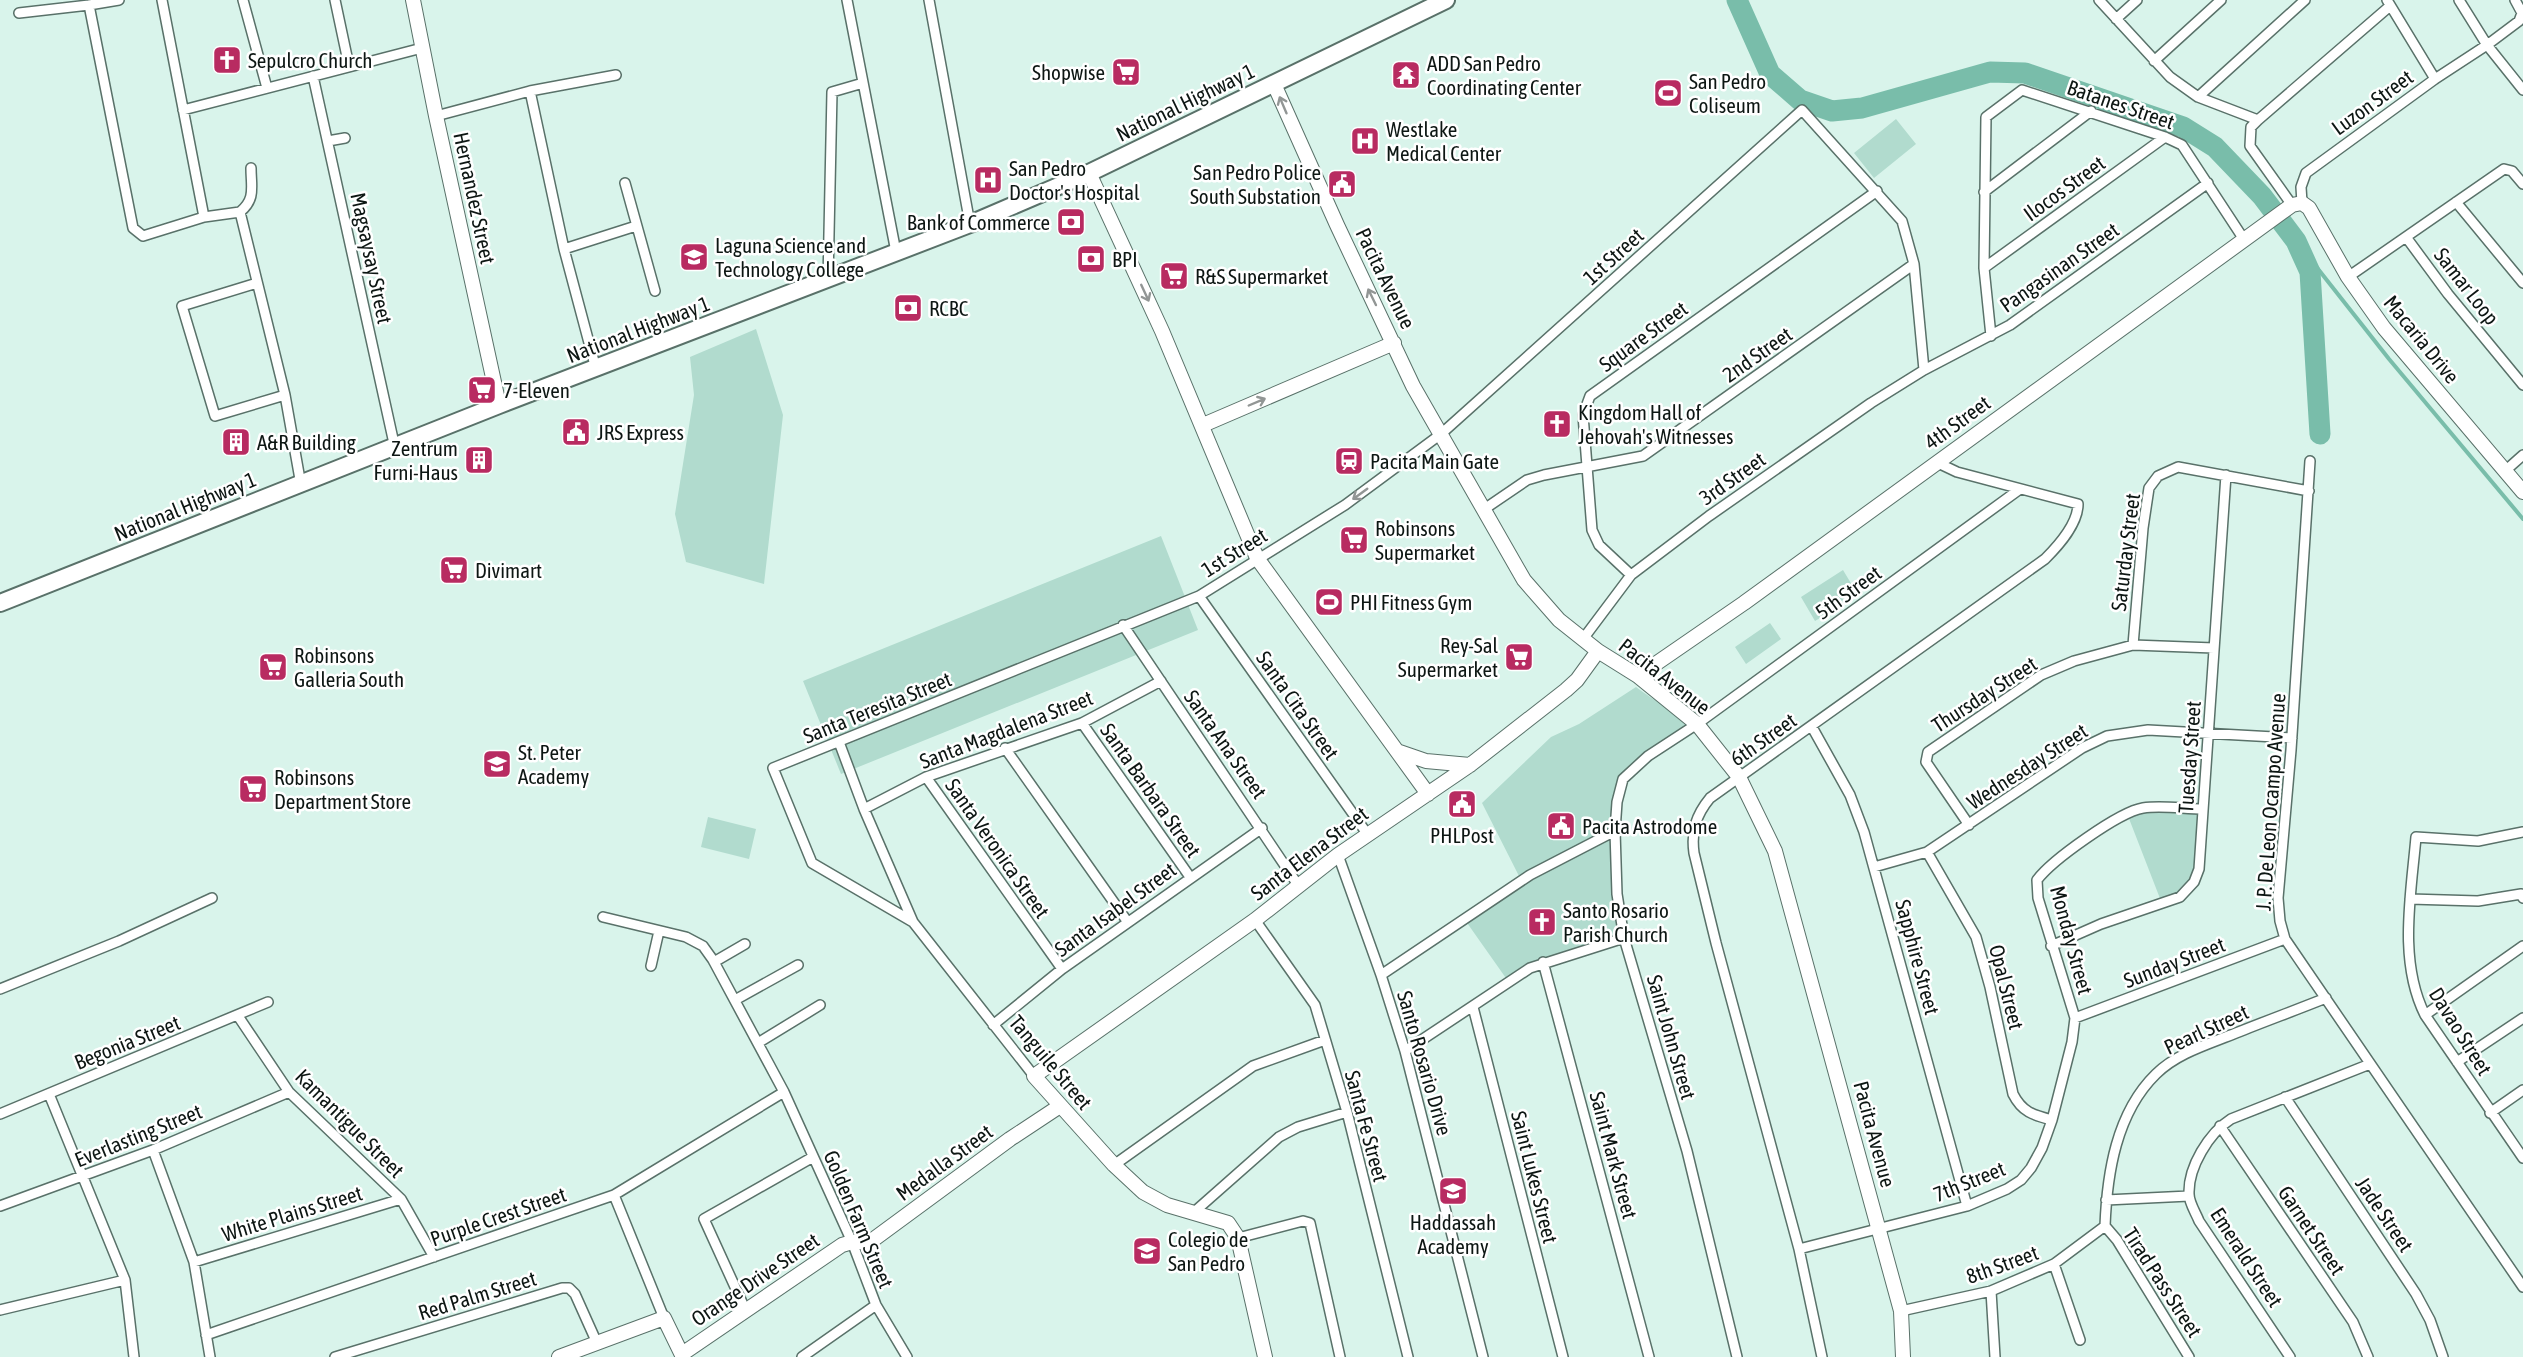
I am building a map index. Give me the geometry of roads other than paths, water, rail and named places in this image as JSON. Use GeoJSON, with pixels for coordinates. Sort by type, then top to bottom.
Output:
{"type":"FeatureCollection","features":[{"type":"Feature","properties":{"kind":"highway","name":"National Highway 1"},"geometry":{"type":"LineString","coordinates":[[0,603],[499,405],[970,224],[1089,173],[1446,0]]}},
{"type":"Feature","properties":{"kind":"street"},"geometry":{"type":"LineString","coordinates":[[19,13],[52,5],[89,5],[119,0]]}},
{"type":"Feature","properties":{"kind":"street"},"geometry":{"type":"LineString","coordinates":[[162,0],[204,218]]}},
{"type":"Feature","properties":{"kind":"street"},"geometry":{"type":"LineString","coordinates":[[243,0],[267,88]]}},
{"type":"Feature","properties":{"kind":"street"},"geometry":{"type":"LineString","coordinates":[[335,0],[349,66]]}},
{"type":"Feature","properties":{"kind":"street","name":"Hernandez Street"},"geometry":{"type":"LineString","coordinates":[[413,0],[499,405]]}},
{"type":"Feature","properties":{"kind":"street"},"geometry":{"type":"LineString","coordinates":[[847,0],[896,252]]}},
{"type":"Feature","properties":{"kind":"street"},"geometry":{"type":"LineString","coordinates":[[929,0],[970,224]]}},
{"type":"Feature","properties":{"kind":"street"},"geometry":{"type":"LineString","coordinates":[[2098,0],[2170,77],[2198,97],[2258,120]]}},
{"type":"Feature","properties":{"kind":"street"},"geometry":{"type":"LineString","coordinates":[[2116,19],[2137,0]]}},
{"type":"Feature","properties":{"kind":"street"},"geometry":{"type":"LineString","coordinates":[[2154,61],[2222,0]]}},
{"type":"Feature","properties":{"kind":"street"},"geometry":{"type":"LineString","coordinates":[[2198,97],[2305,0]]}},
{"type":"Feature","properties":{"kind":"street"},"geometry":{"type":"LineString","coordinates":[[2459,0],[2487,45],[2523,90]]}},
{"type":"Feature","properties":{"kind":"street","name":"Luzon Street"},"geometry":{"type":"LineString","coordinates":[[2292,206],[2306,173],[2435,79],[2487,45],[2522,17],[2515,0]]}},
{"type":"Feature","properties":{"kind":"street"},"geometry":{"type":"LineString","coordinates":[[2292,206],[2250,146],[2251,127],[2389,3],[2435,79]]}},
{"type":"Feature","properties":{"kind":"street"},"geometry":{"type":"LineString","coordinates":[[89,5],[133,228],[136,233],[143,236],[204,218],[240,213],[249,205],[252,196],[251,168]]}},
{"type":"Feature","properties":{"kind":"street"},"geometry":{"type":"LineString","coordinates":[[183,110],[422,48]]}},
{"type":"Feature","properties":{"kind":"street"},"geometry":{"type":"LineString","coordinates":[[436,116],[530,91],[616,75]]}},
{"type":"Feature","properties":{"kind":"street","name":"Magsaysay Street"},"geometry":{"type":"LineString","coordinates":[[313,76],[395,448]]}},
{"type":"Feature","properties":{"kind":"street"},"geometry":{"type":"LineString","coordinates":[[828,280],[832,92],[863,83]]}},
{"type":"Feature","properties":{"kind":"street","name":"Pacita Avenue"},"geometry":{"type":"LineString","coordinates":[[1275,84],[1337,225],[1413,386],[1483,510],[1533,591],[1559,620],[1598,651],[1638,676],[1697,724],[1739,777],[1775,850],[1901,1311],[1903,1357]]}},
{"type":"Feature","properties":{"kind":"street","name":"Batanes Street"},"geometry":{"type":"LineString","coordinates":[[1984,192],[1986,117],[2022,90],[2091,111],[2182,145],[2243,233]]}},
{"type":"Feature","properties":{"kind":"street"},"geometry":{"type":"LineString","coordinates":[[530,91],[564,249],[596,369]]}},
{"type":"Feature","properties":{"kind":"street","name":"1st Street"},"geometry":{"type":"LineString","coordinates":[[1199,596],[1345,505],[1441,434],[1802,110],[1902,221],[1914,264],[1924,370]]}},
{"type":"Feature","properties":{"kind":"street"},"geometry":{"type":"LineString","coordinates":[[1991,336],[1984,268],[1984,192],[2091,111]]}},
{"type":"Feature","properties":{"kind":"street","name":"Ilocos Street"},"geometry":{"type":"LineString","coordinates":[[1984,268],[2165,137]]}},
{"type":"Feature","properties":{"kind":"street"},"geometry":{"type":"LineString","coordinates":[[328,141],[345,138]]}},
{"type":"Feature","properties":{"kind":"street"},"geometry":{"type":"LineString","coordinates":[[2348,277],[2504,169],[2512,171],[2523,184]]}},
{"type":"Feature","properties":{"kind":"street"},"geometry":{"type":"LineString","coordinates":[[1089,173],[1203,425],[1257,558],[1428,794]]}},
{"type":"Feature","properties":{"kind":"street"},"geometry":{"type":"LineString","coordinates":[[625,183],[655,291]]}},
{"type":"Feature","properties":{"kind":"street","name":"Pangasinan Street"},"geometry":{"type":"LineString","coordinates":[[1924,370],[1991,336],[2208,183]]}},
{"type":"Feature","properties":{"kind":"street","name":"Square Street"},"geometry":{"type":"LineString","coordinates":[[1631,575],[1599,545],[1592,530],[1583,415],[1590,396],[1877,191]]}},
{"type":"Feature","properties":{"kind":"street"},"geometry":{"type":"LineString","coordinates":[[2456,202],[2523,284]]}},
{"type":"Feature","properties":{"kind":"street","name":"4th Street"},"geometry":{"type":"LineString","coordinates":[[1638,676],[1744,603],[1938,463],[2243,233],[2292,206]]}},
{"type":"Feature","properties":{"kind":"street","name":"Macaria Drive"},"geometry":{"type":"LineString","coordinates":[[2292,206],[2309,208],[2348,277],[2384,328],[2523,492]]}},
{"type":"Feature","properties":{"kind":"street"},"geometry":{"type":"LineString","coordinates":[[240,213],[285,394],[301,485]]}},
{"type":"Feature","properties":{"kind":"street"},"geometry":{"type":"LineString","coordinates":[[564,249],[636,226]]}},
{"type":"Feature","properties":{"kind":"street","name":"Samar Loop"},"geometry":{"type":"LineString","coordinates":[[2406,237],[2448,294],[2523,385]]}},
{"type":"Feature","properties":{"kind":"street","name":"2nd Street"},"geometry":{"type":"LineString","coordinates":[[1483,510],[1527,480],[1643,456],[1914,264]]}},
{"type":"Feature","properties":{"kind":"street"},"geometry":{"type":"LineString","coordinates":[[257,284],[182,306],[215,416],[285,394]]}},
{"type":"Feature","properties":{"kind":"street"},"geometry":{"type":"LineString","coordinates":[[1203,425],[1394,343]]}},
{"type":"Feature","properties":{"kind":"street","name":"3rd Street"},"geometry":{"type":"LineString","coordinates":[[1583,639],[1631,575],[1709,516],[1871,403],[1924,370]]}},
{"type":"Feature","properties":{"kind":"street"},"geometry":{"type":"LineString","coordinates":[[2505,471],[2523,455]]}},
{"type":"Feature","properties":{"kind":"street","name":"J. P. De Leon Ocampo Avenue"},"geometry":{"type":"LineString","coordinates":[[2310,461],[2292,738],[2278,898],[2280,921],[2285,939],[2523,1287]]}},
{"type":"Feature","properties":{"kind":"street","name":"6th Street"},"geometry":{"type":"LineString","coordinates":[[1821,1357],[1799,1249],[1719,954],[1692,838],[1695,821],[1701,808],[1710,798],[2045,559],[2059,545],[2078,513],[2078,504],[1958,472],[1938,463]]}},
{"type":"Feature","properties":{"kind":"street","name":"Saturday Street"},"geometry":{"type":"LineString","coordinates":[[2133,645],[2143,528],[2149,489],[2158,476],[2178,467],[2226,474],[2308,491]]}},
{"type":"Feature","properties":{"kind":"street","name":"Tuesday Street"},"geometry":{"type":"LineString","coordinates":[[2051,945],[2101,924],[2180,897],[2194,882],[2199,868],[2226,474]]}},
{"type":"Feature","properties":{"kind":"street","name":"5th Street"},"geometry":{"type":"LineString","coordinates":[[1697,724],[2020,489]]}},
{"type":"Feature","properties":{"kind":"street","name":"Santa Teresita Street"},"geometry":{"type":"LineString","coordinates":[[913,922],[812,863],[773,769],[1199,596]]}},
{"type":"Feature","properties":{"kind":"street","name":"Santa Cita Street"},"geometry":{"type":"LineString","coordinates":[[1199,596],[1368,835]]}},
{"type":"Feature","properties":{"kind":"street","name":"Santa Ana Street"},"geometry":{"type":"LineString","coordinates":[[1123,625],[1262,828],[1298,885]]}},
{"type":"Feature","properties":{"kind":"street","name":"Thursday Street"},"geometry":{"type":"LineString","coordinates":[[1969,825],[1926,762],[1928,752],[2041,675],[2074,661],[2133,645],[2214,648]]}},
{"type":"Feature","properties":{"kind":"street","name":"Santa Elena Street"},"geometry":{"type":"LineString","coordinates":[[1034,1076],[1255,920],[1338,855],[1470,765],[1566,690],[1577,680],[1598,651]]}},
{"type":"Feature","properties":{"kind":"street","name":"Santa Magdalena Street"},"geometry":{"type":"LineString","coordinates":[[864,809],[926,777],[1082,723],[1161,681]]}},
{"type":"Feature","properties":{"kind":"street","name":"Santa Barbara Street"},"geometry":{"type":"LineString","coordinates":[[1082,723],[1190,877]]}},
{"type":"Feature","properties":{"kind":"street","name":"Saint John Street"},"geometry":{"type":"LineString","coordinates":[[1697,724],[1648,756],[1623,779],[1617,802],[1615,831],[1617,894],[1624,938],[1687,1151],[1737,1357]]}},
{"type":"Feature","properties":{"kind":"street","name":"Sapphire Street"},"geometry":{"type":"LineString","coordinates":[[1812,727],[1850,795],[1864,832],[1967,1206]]}},
{"type":"Feature","properties":{"kind":"street","name":"Wednesday Street"},"geometry":{"type":"LineString","coordinates":[[1874,867],[1927,852],[2082,748],[2107,736],[2148,730],[2292,738]]}},
{"type":"Feature","properties":{"kind":"street","name":"Tanguile Street"},"geometry":{"type":"LineString","coordinates":[[839,742],[864,809],[913,922],[1034,1076],[1114,1165],[1143,1192],[1167,1205],[1211,1216],[1228,1223],[1238,1238]]}},
{"type":"Feature","properties":{"kind":"street"},"geometry":{"type":"LineString","coordinates":[[1005,748],[1127,921]]}},
{"type":"Feature","properties":{"kind":"street"},"geometry":{"type":"LineString","coordinates":[[1397,752],[1426,761],[1470,765]]}},
{"type":"Feature","properties":{"kind":"street","name":"Santa Veronica Street"},"geometry":{"type":"LineString","coordinates":[[926,777],[1062,969]]}},
{"type":"Feature","properties":{"kind":"street","name":"Monday Street"},"geometry":{"type":"LineString","coordinates":[[2075,1018],[2038,898],[2037,880],[2043,872],[2124,814],[2143,808],[2203,809]]}},
{"type":"Feature","properties":{"kind":"street","name":"Santa Isabel Street"},"geometry":{"type":"LineString","coordinates":[[993,1025],[1062,969],[1127,921],[1262,828]]}},
{"type":"Feature","properties":{"kind":"street","name":"Santo Rosario Drive"},"geometry":{"type":"LineString","coordinates":[[1483,1357],[1406,1051],[1381,975],[1530,875],[1615,831]]}},
{"type":"Feature","properties":{"kind":"street","name":"Davao Street"},"geometry":{"type":"LineString","coordinates":[[2523,832],[2478,841],[2416,837],[2410,899],[2411,971],[2416,996],[2425,1015],[2523,1158]]}},
{"type":"Feature","properties":{"kind":"street","name":"Opal Street"},"geometry":{"type":"LineString","coordinates":[[1927,852],[1976,938],[1990,987],[2013,1094],[2018,1106],[2028,1113],[2052,1120]]}},
{"type":"Feature","properties":{"kind":"street"},"geometry":{"type":"LineString","coordinates":[[1338,855],[1381,975]]}},
{"type":"Feature","properties":{"kind":"street"},"geometry":{"type":"LineString","coordinates":[[2410,899],[2478,901],[2521,894],[2523,898]]}},
{"type":"Feature","properties":{"kind":"street"},"geometry":{"type":"LineString","coordinates":[[0,989],[119,941],[212,898]]}},
{"type":"Feature","properties":{"kind":"street","name":"Golden Farm Street"},"geometry":{"type":"LineString","coordinates":[[603,917],[686,937],[703,946],[714,962],[784,1092],[852,1242],[876,1305],[907,1357]]}},
{"type":"Feature","properties":{"kind":"street","name":"Santa Fe Street"},"geometry":{"type":"LineString","coordinates":[[1255,920],[1315,1005],[1347,1112],[1408,1357]]}},
{"type":"Feature","properties":{"kind":"street"},"geometry":{"type":"LineString","coordinates":[[651,966],[659,931]]}},
{"type":"Feature","properties":{"kind":"street"},"geometry":{"type":"LineString","coordinates":[[1406,1051],[1530,968],[1624,938]]}},
{"type":"Feature","properties":{"kind":"street","name":"Sunday Street"},"geometry":{"type":"LineString","coordinates":[[2075,1018],[2285,939]]}},
{"type":"Feature","properties":{"kind":"street"},"geometry":{"type":"LineString","coordinates":[[714,962],[745,944]]}},
{"type":"Feature","properties":{"kind":"street"},"geometry":{"type":"LineString","coordinates":[[2425,1015],[2523,945]]}},
{"type":"Feature","properties":{"kind":"street","name":"Saint Mark Street"},"geometry":{"type":"LineString","coordinates":[[1543,963],[1649,1357]]}},
{"type":"Feature","properties":{"kind":"street"},"geometry":{"type":"LineString","coordinates":[[735,1000],[798,964]]}},
{"type":"Feature","properties":{"kind":"street","name":"Pearl Street"},"geometry":{"type":"LineString","coordinates":[[2105,1227],[2106,1200],[2114,1154],[2128,1114],[2139,1094],[2157,1073],[2192,1050],[2325,998]]}},
{"type":"Feature","properties":{"kind":"street","name":"Begonia Street"},"geometry":{"type":"LineString","coordinates":[[0,1114],[268,1002]]}},
{"type":"Feature","properties":{"kind":"street"},"geometry":{"type":"LineString","coordinates":[[758,1043],[820,1005]]}},
{"type":"Feature","properties":{"kind":"street","name":"Saint Lukes Street"},"geometry":{"type":"LineString","coordinates":[[1473,1007],[1563,1357]]}},
{"type":"Feature","properties":{"kind":"street","name":"Kamantigue Street"},"geometry":{"type":"LineString","coordinates":[[238,1016],[289,1092],[401,1199],[434,1257]]}},
{"type":"Feature","properties":{"kind":"street","name":"7th Street"},"geometry":{"type":"LineString","coordinates":[[1799,1249],[1967,1206],[2007,1189],[2020,1180],[2042,1148],[2052,1120],[2072,1042],[2075,1018]]}},
{"type":"Feature","properties":{"kind":"street"},"geometry":{"type":"LineString","coordinates":[[2457,1062],[2523,1018]]}},
{"type":"Feature","properties":{"kind":"street"},"geometry":{"type":"LineString","coordinates":[[1114,1165],[1253,1066],[1325,1040]]}},
{"type":"Feature","properties":{"kind":"street","name":"Emerald Street"},"geometry":{"type":"LineString","coordinates":[[2290,1357],[2199,1221],[2189,1196],[2200,1154],[2209,1138],[2220,1126],[2231,1119],[2370,1064]]}},
{"type":"Feature","properties":{"kind":"street"},"geometry":{"type":"LineString","coordinates":[[2490,1113],[2523,1090]]}},
{"type":"Feature","properties":{"kind":"street","name":"Everlasting Street"},"geometry":{"type":"LineString","coordinates":[[0,1206],[153,1150],[289,1092]]}},
{"type":"Feature","properties":{"kind":"street","name":"Purple Crest Street"},"geometry":{"type":"LineString","coordinates":[[206,1335],[614,1195],[784,1092]]}},
{"type":"Feature","properties":{"kind":"street"},"geometry":{"type":"LineString","coordinates":[[49,1094],[125,1280],[134,1357]]}},
{"type":"Feature","properties":{"kind":"street","name":"Jade Street"},"geometry":{"type":"LineString","coordinates":[[2285,1097],[2416,1294],[2430,1320],[2443,1357]]}},
{"type":"Feature","properties":{"kind":"street","name":"Medalla Street"},"geometry":{"type":"LineString","coordinates":[[852,1242],[870,1242],[1060,1106]]}},
{"type":"Feature","properties":{"kind":"street"},"geometry":{"type":"LineString","coordinates":[[1193,1213],[1279,1137],[1298,1127],[1347,1112]]}},
{"type":"Feature","properties":{"kind":"street","name":"Garnet Street"},"geometry":{"type":"LineString","coordinates":[[2220,1126],[2353,1322],[2368,1357]]}},
{"type":"Feature","properties":{"kind":"street"},"geometry":{"type":"LineString","coordinates":[[153,1150],[194,1262],[210,1357]]}},
{"type":"Feature","properties":{"kind":"street"},"geometry":{"type":"LineString","coordinates":[[746,1311],[704,1219],[813,1157]]}},
{"type":"Feature","properties":{"kind":"street"},"geometry":{"type":"LineString","coordinates":[[614,1195],[664,1318],[683,1356]]}},
{"type":"Feature","properties":{"kind":"street"},"geometry":{"type":"LineString","coordinates":[[2106,1200],[2189,1196]]}},
{"type":"Feature","properties":{"kind":"street","name":"White Plains Street"},"geometry":{"type":"LineString","coordinates":[[194,1262],[401,1199]]}},
{"type":"Feature","properties":{"kind":"street"},"geometry":{"type":"LineString","coordinates":[[1265,1357],[1238,1238],[1303,1221],[1310,1223],[1340,1357]]}},
{"type":"Feature","properties":{"kind":"street","name":"8th Street"},"geometry":{"type":"LineString","coordinates":[[1901,1311],[1991,1291],[2055,1264],[2105,1227]]}},
{"type":"Feature","properties":{"kind":"street","name":"Tirad Pass Street"},"geometry":{"type":"LineString","coordinates":[[2105,1227],[2117,1240],[2189,1357]]}},
{"type":"Feature","properties":{"kind":"street","name":"Orange Drive Street"},"geometry":{"type":"LineString","coordinates":[[683,1356],[842,1245],[852,1242]]}},
{"type":"Feature","properties":{"kind":"street"},"geometry":{"type":"LineString","coordinates":[[2055,1264],[2080,1340]]}},
{"type":"Feature","properties":{"kind":"street"},"geometry":{"type":"LineString","coordinates":[[0,1310],[125,1280]]}},
{"type":"Feature","properties":{"kind":"street","name":"Red Palm Street"},"geometry":{"type":"LineString","coordinates":[[335,1357],[562,1288],[569,1288],[575,1294],[597,1343]]}},
{"type":"Feature","properties":{"kind":"street"},"geometry":{"type":"LineString","coordinates":[[1991,1291],[1995,1357]]}},
{"type":"Feature","properties":{"kind":"street"},"geometry":{"type":"LineString","coordinates":[[802,1357],[876,1305]]}},
{"type":"Feature","properties":{"kind":"street"},"geometry":{"type":"LineString","coordinates":[[559,1357],[664,1318]]}},
{"type":"Feature","properties":{"kind":"waterway"},"geometry":{"type":"LineString","coordinates":[[1737,0],[1770,74],[1800,100],[1832,111],[1862,108],[1990,72],[2025,73],[2183,127],[2215,147],[2262,196],[2296,241],[2310,272],[2320,434]]}},
{"type":"Feature","properties":{"kind":"waterway"},"geometry":{"type":"LineString","coordinates":[[2296,241],[2389,359],[2523,519]]}},
{"type":"Feature","properties":{"kind":"place","name":"Sepulcro Church"},"geometry":{"type":"Point","coordinates":[227,60]}},
{"type":"Feature","properties":{"kind":"place","name":"Shopwise"},"geometry":{"type":"Point","coordinates":[1126,72]}},
{"type":"Feature","properties":{"kind":"place","name":"ADD San Pedro Coordinating Center"},"geometry":{"type":"Point","coordinates":[1406,75]}},
{"type":"Feature","properties":{"kind":"place","name":"San Pedro Coliseum"},"geometry":{"type":"Point","coordinates":[1668,93]}},
{"type":"Feature","properties":{"kind":"place","name":"Westlake Medical Center"},"geometry":{"type":"Point","coordinates":[1365,141]}},
{"type":"Feature","properties":{"kind":"place","name":"San Pedro Doctor's Hospital"},"geometry":{"type":"Point","coordinates":[988,180]}},
{"type":"Feature","properties":{"kind":"place","name":"San Pedro Police South Substation"},"geometry":{"type":"Point","coordinates":[1342,184]}},
{"type":"Feature","properties":{"kind":"place","name":"Bank of Commerce"},"geometry":{"type":"Point","coordinates":[1071,222]}},
{"type":"Feature","properties":{"kind":"place","name":"Laguna Science and Technology College"},"geometry":{"type":"Point","coordinates":[694,257]}},
{"type":"Feature","properties":{"kind":"place","name":"BPI"},"geometry":{"type":"Point","coordinates":[1091,259]}},
{"type":"Feature","properties":{"kind":"place","name":"R&S Supermarket"},"geometry":{"type":"Point","coordinates":[1174,276]}},
{"type":"Feature","properties":{"kind":"place","name":"RCBC"},"geometry":{"type":"Point","coordinates":[908,308]}},
{"type":"Feature","properties":{"kind":"place","name":"7-Eleven"},"geometry":{"type":"Point","coordinates":[482,390]}},
{"type":"Feature","properties":{"kind":"place","name":"Kingdom Hall of Jehovah's Witnesses"},"geometry":{"type":"Point","coordinates":[1557,424]}},
{"type":"Feature","properties":{"kind":"place","name":"JRS Express"},"geometry":{"type":"Point","coordinates":[576,432]}},
{"type":"Feature","properties":{"kind":"place","name":"A&R Building"},"geometry":{"type":"Point","coordinates":[236,442]}},
{"type":"Feature","properties":{"kind":"place","name":"Zentrum Furni-Haus"},"geometry":{"type":"Point","coordinates":[479,460]}},
{"type":"Feature","properties":{"kind":"place","name":"Pacita Main Gate"},"geometry":{"type":"Point","coordinates":[1349,461]}},
{"type":"Feature","properties":{"kind":"place","name":"Robinsons Supermarket"},"geometry":{"type":"Point","coordinates":[1354,540]}},
{"type":"Feature","properties":{"kind":"place","name":"Divimart"},"geometry":{"type":"Point","coordinates":[454,570]}},
{"type":"Feature","properties":{"kind":"place","name":"PHI Fitness Gym"},"geometry":{"type":"Point","coordinates":[1329,602]}},
{"type":"Feature","properties":{"kind":"place","name":"Rey-Sal Supermarket"},"geometry":{"type":"Point","coordinates":[1519,657]}},
{"type":"Feature","properties":{"kind":"place","name":"Robinsons Galleria South"},"geometry":{"type":"Point","coordinates":[273,667]}},
{"type":"Feature","properties":{"kind":"place","name":"St. Peter Academy"},"geometry":{"type":"Point","coordinates":[497,764]}},
{"type":"Feature","properties":{"kind":"place","name":"Robinsons Department Store"},"geometry":{"type":"Point","coordinates":[253,789]}},
{"type":"Feature","properties":{"kind":"place","name":"PHLPost"},"geometry":{"type":"Point","coordinates":[1462,804]}},
{"type":"Feature","properties":{"kind":"place","name":"Pacita Astrodome"},"geometry":{"type":"Point","coordinates":[1561,826]}},
{"type":"Feature","properties":{"kind":"place","name":"Santo Rosario Parish Church"},"geometry":{"type":"Point","coordinates":[1542,922]}},
{"type":"Feature","properties":{"kind":"place","name":"Haddassah Academy"},"geometry":{"type":"Point","coordinates":[1453,1191]}},
{"type":"Feature","properties":{"kind":"place","name":"Colegio de San Pedro"},"geometry":{"type":"Point","coordinates":[1147,1251]}}]}
